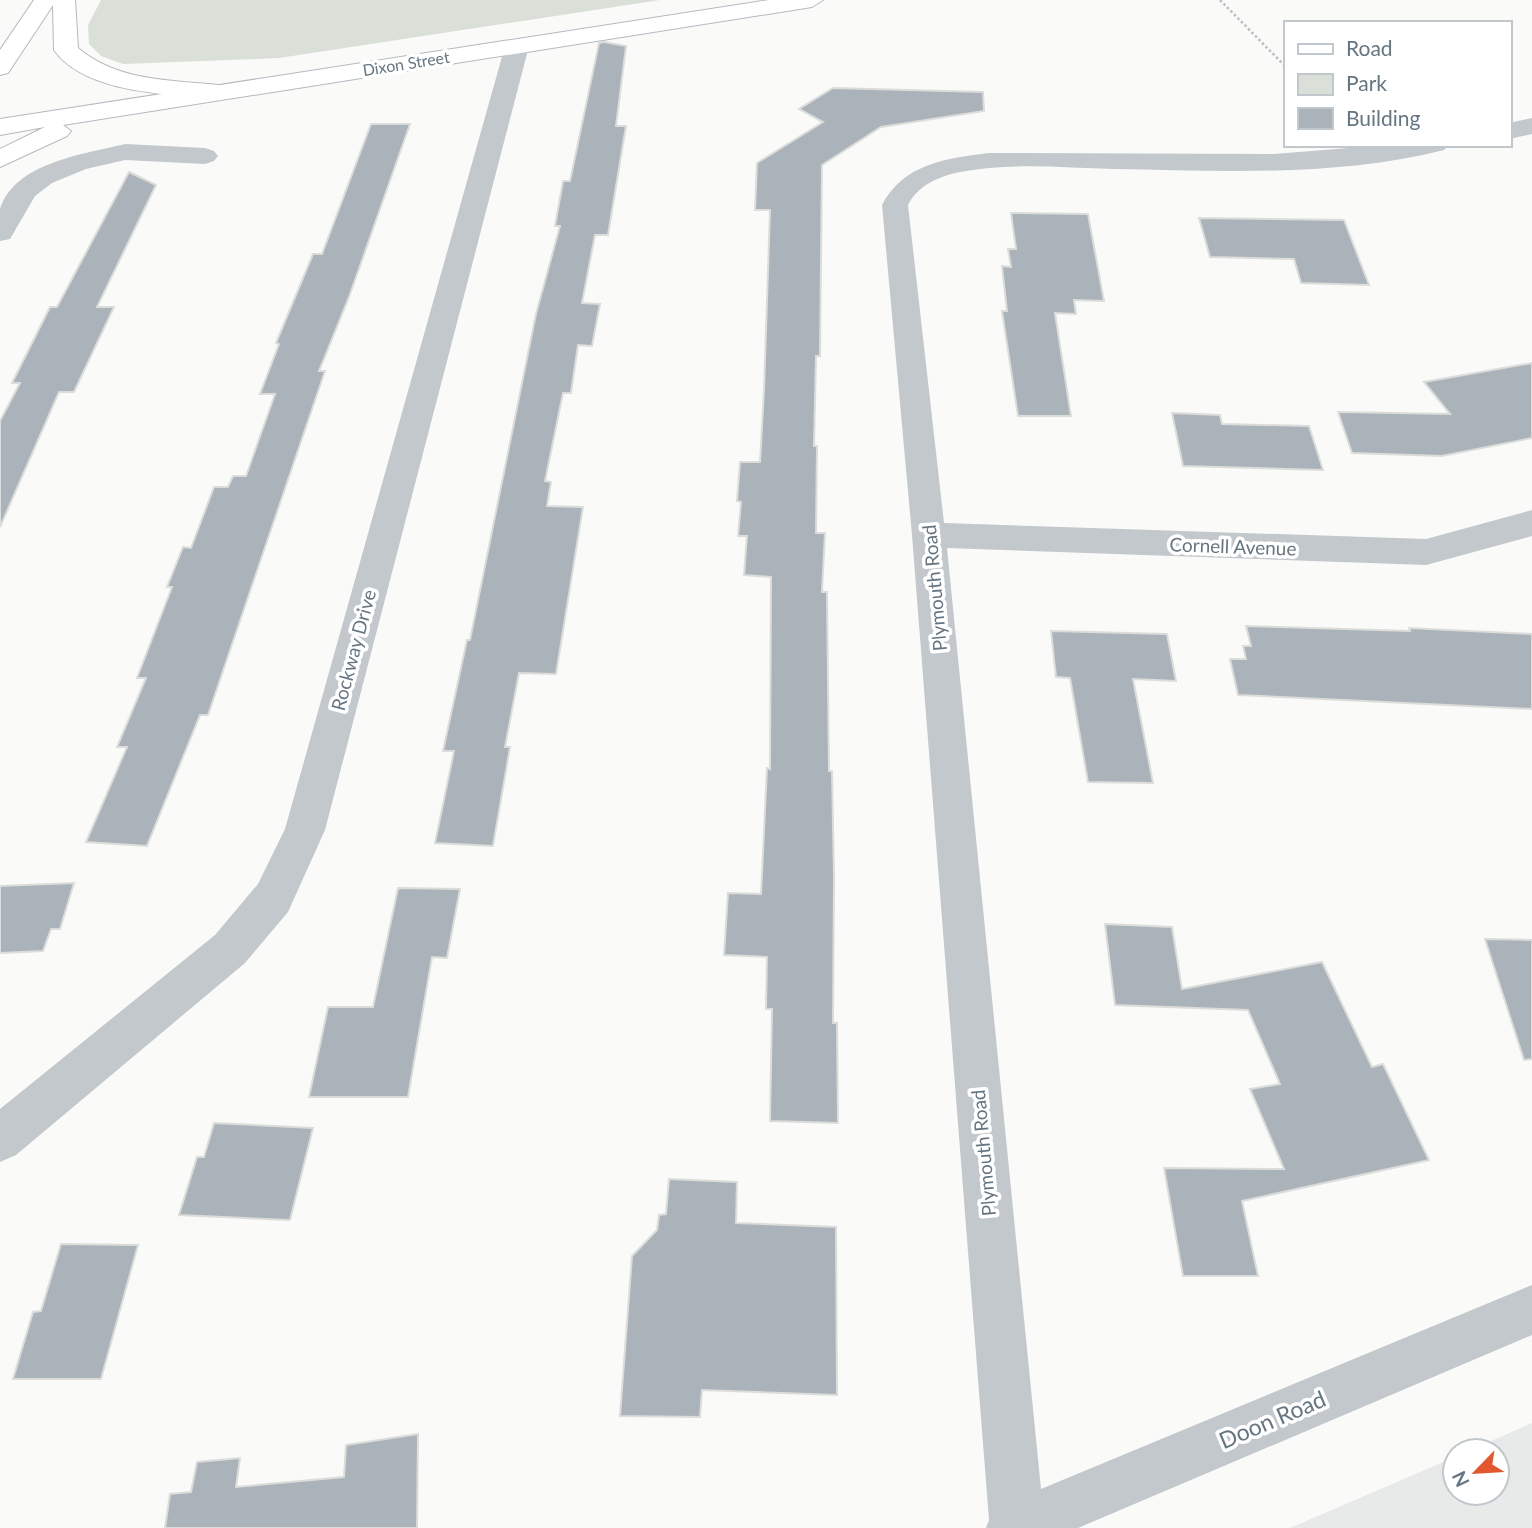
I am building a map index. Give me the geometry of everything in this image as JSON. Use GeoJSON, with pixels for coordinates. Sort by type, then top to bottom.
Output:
{"type":"FeatureCollection","features":[{"type":"Feature","properties":{"kind":"main road"},"geometry":{"type":"LineString","coordinates":[[0,68],[45,0]]}},
{"type":"Feature","properties":{"kind":"main road"},"geometry":{"type":"LineString","coordinates":[[64,0],[66,50],[78,63],[124,80],[218,92]]}},
{"type":"Feature","properties":{"kind":"main road","name":"Dixon Street"},"geometry":{"type":"LineString","coordinates":[[0,127],[812,0]]}},
{"type":"Feature","properties":{"kind":"main road"},"geometry":{"type":"LineString","coordinates":[[0,159],[40,137],[144,104]]}},
{"type":"Feature","properties":{"kind":"street","name":"Rockway Drive"},"geometry":{"type":"LineString","coordinates":[[0,1139],[230,949],[273,898],[309,816],[517,46]]}},
{"type":"Feature","properties":{"kind":"street"},"geometry":{"type":"LineString","coordinates":[[1511,131],[1532,126]]}},
{"type":"Feature","properties":{"kind":"street","name":"Plymouth Road"},"geometry":{"type":"LineString","coordinates":[[1015,1527],[929,536],[896,238],[895,204],[910,185],[930,173],[959,164],[1002,159],[1305,162],[1362,158],[1424,147]]}},
{"type":"Feature","properties":{"kind":"street"},"geometry":{"type":"LineString","coordinates":[[0,233],[24,191],[54,173],[125,152],[205,156]]}},
{"type":"Feature","properties":{"kind":"street","name":"Cornell Avenue"},"geometry":{"type":"LineString","coordinates":[[929,536],[1426,552],[1532,523]]}},
{"type":"Feature","properties":{"kind":"street","name":"Doon Road"},"geometry":{"type":"LineString","coordinates":[[1015,1527],[1532,1310]]}},
{"type":"Feature","properties":{"kind":"path"},"geometry":{"type":"LineString","coordinates":[[1220,0],[1284,65]]}},
{"type":"Feature","properties":{"kind":"shaded area"},"geometry":{"type":"Polygon","coordinates":[[[1532,1423],[1532,1528],[1290,1528],[1441,1463],[1441,1507],[1511,1507],[1511,1437],[1500,1437],[1532,1423]]]}},
{"type":"Feature","properties":{"kind":"green space"},"geometry":{"type":"Polygon","coordinates":[[[101,0],[660,0],[279,58],[123,64],[101,56],[89,44],[88,25],[101,0]]]}},
{"type":"Feature","properties":{"kind":"building"},"geometry":{"type":"Polygon","coordinates":[[[599,43],[626,46],[616,126],[626,126],[608,235],[595,235],[582,303],[600,304],[592,346],[578,345],[571,393],[563,393],[545,481],[551,482],[547,506],[583,507],[556,674],[519,673],[505,747],[510,747],[493,846],[435,843],[454,751],[443,751],[467,640],[470,640],[536,314],[560,226],[555,226],[563,181],[570,181],[599,43]]]}},
{"type":"Feature","properties":{"kind":"building"},"geometry":{"type":"Polygon","coordinates":[[[833,88],[983,92],[984,111],[881,127],[822,165],[820,356],[816,356],[814,446],[817,446],[816,533],[825,533],[822,592],[827,592],[829,771],[832,771],[834,877],[833,1023],[837,1023],[838,1123],[770,1121],[772,1009],[766,1009],[767,957],[724,955],[728,893],[761,894],[767,768],[770,769],[771,577],[744,575],[747,536],[738,536],[741,502],[737,501],[740,462],[760,462],[770,210],[755,210],[757,163],[823,122],[799,109],[833,88]]]}},
{"type":"Feature","properties":{"kind":"building"},"geometry":{"type":"Polygon","coordinates":[[[371,124],[410,124],[349,297],[319,371],[325,371],[208,715],[200,715],[147,846],[86,842],[127,747],[117,747],[146,678],[137,678],[172,587],[167,587],[183,547],[191,548],[214,487],[228,487],[233,476],[246,476],[275,394],[260,394],[279,344],[276,343],[313,254],[322,254],[371,124]]]}},
{"type":"Feature","properties":{"kind":"building"},"geometry":{"type":"Polygon","coordinates":[[[129,172],[156,185],[97,307],[114,307],[74,392],[59,392],[0,527],[0,421],[20,383],[12,383],[50,307],[57,307],[129,172]]]}},
{"type":"Feature","properties":{"kind":"building"},"geometry":{"type":"Polygon","coordinates":[[[1011,213],[1088,214],[1104,301],[1074,300],[1076,314],[1055,313],[1071,416],[1018,416],[1002,311],[1007,311],[1002,266],[1011,267],[1008,249],[1016,249],[1011,213]]]}},
{"type":"Feature","properties":{"kind":"building"},"geometry":{"type":"Polygon","coordinates":[[[1199,218],[1344,220],[1369,285],[1301,283],[1294,259],[1210,257],[1199,218]]]}},
{"type":"Feature","properties":{"kind":"building"},"geometry":{"type":"Polygon","coordinates":[[[1532,363],[1532,438],[1442,456],[1352,453],[1338,412],[1450,414],[1424,382],[1532,363]]]}},
{"type":"Feature","properties":{"kind":"building"},"geometry":{"type":"Polygon","coordinates":[[[1172,413],[1220,415],[1222,424],[1309,426],[1323,470],[1183,466],[1172,413]]]}},
{"type":"Feature","properties":{"kind":"building"},"geometry":{"type":"Polygon","coordinates":[[[1246,626],[1410,631],[1409,628],[1532,634],[1532,709],[1238,695],[1230,659],[1246,659],[1243,646],[1251,646],[1246,626]]]}},
{"type":"Feature","properties":{"kind":"building"},"geometry":{"type":"Polygon","coordinates":[[[1051,631],[1167,634],[1176,681],[1133,679],[1153,783],[1088,782],[1070,678],[1056,677],[1051,631]]]}},
{"type":"Feature","properties":{"kind":"building"},"geometry":{"type":"Polygon","coordinates":[[[74,883],[60,929],[51,929],[43,951],[0,953],[0,886],[74,883]]]}},
{"type":"Feature","properties":{"kind":"building"},"geometry":{"type":"Polygon","coordinates":[[[398,888],[460,889],[447,958],[432,957],[408,1097],[309,1097],[328,1007],[373,1007],[398,888]]]}},
{"type":"Feature","properties":{"kind":"building"},"geometry":{"type":"Polygon","coordinates":[[[1105,924],[1172,927],[1182,989],[1322,962],[1372,1067],[1383,1064],[1429,1160],[1242,1201],[1258,1276],[1183,1276],[1164,1168],[1284,1169],[1250,1089],[1280,1084],[1248,1010],[1115,1005],[1105,924]]]}},
{"type":"Feature","properties":{"kind":"building"},"geometry":{"type":"Polygon","coordinates":[[[1485,939],[1532,940],[1532,1059],[1524,1060],[1485,939]]]}},
{"type":"Feature","properties":{"kind":"building"},"geometry":{"type":"Polygon","coordinates":[[[214,1123],[313,1128],[290,1220],[179,1215],[197,1157],[204,1157],[214,1123]]]}},
{"type":"Feature","properties":{"kind":"building"},"geometry":{"type":"Polygon","coordinates":[[[669,1179],[737,1182],[736,1223],[836,1227],[837,1395],[702,1390],[700,1417],[620,1416],[632,1256],[657,1230],[659,1215],[666,1214],[669,1179]]]}},
{"type":"Feature","properties":{"kind":"building"},"geometry":{"type":"Polygon","coordinates":[[[61,1244],[138,1245],[101,1379],[13,1379],[33,1312],[41,1311],[61,1244]]]}},
{"type":"Feature","properties":{"kind":"building"},"geometry":{"type":"Polygon","coordinates":[[[418,1434],[417,1528],[165,1528],[170,1494],[191,1492],[197,1462],[240,1458],[236,1487],[344,1477],[346,1445],[418,1434]]]}}]}
